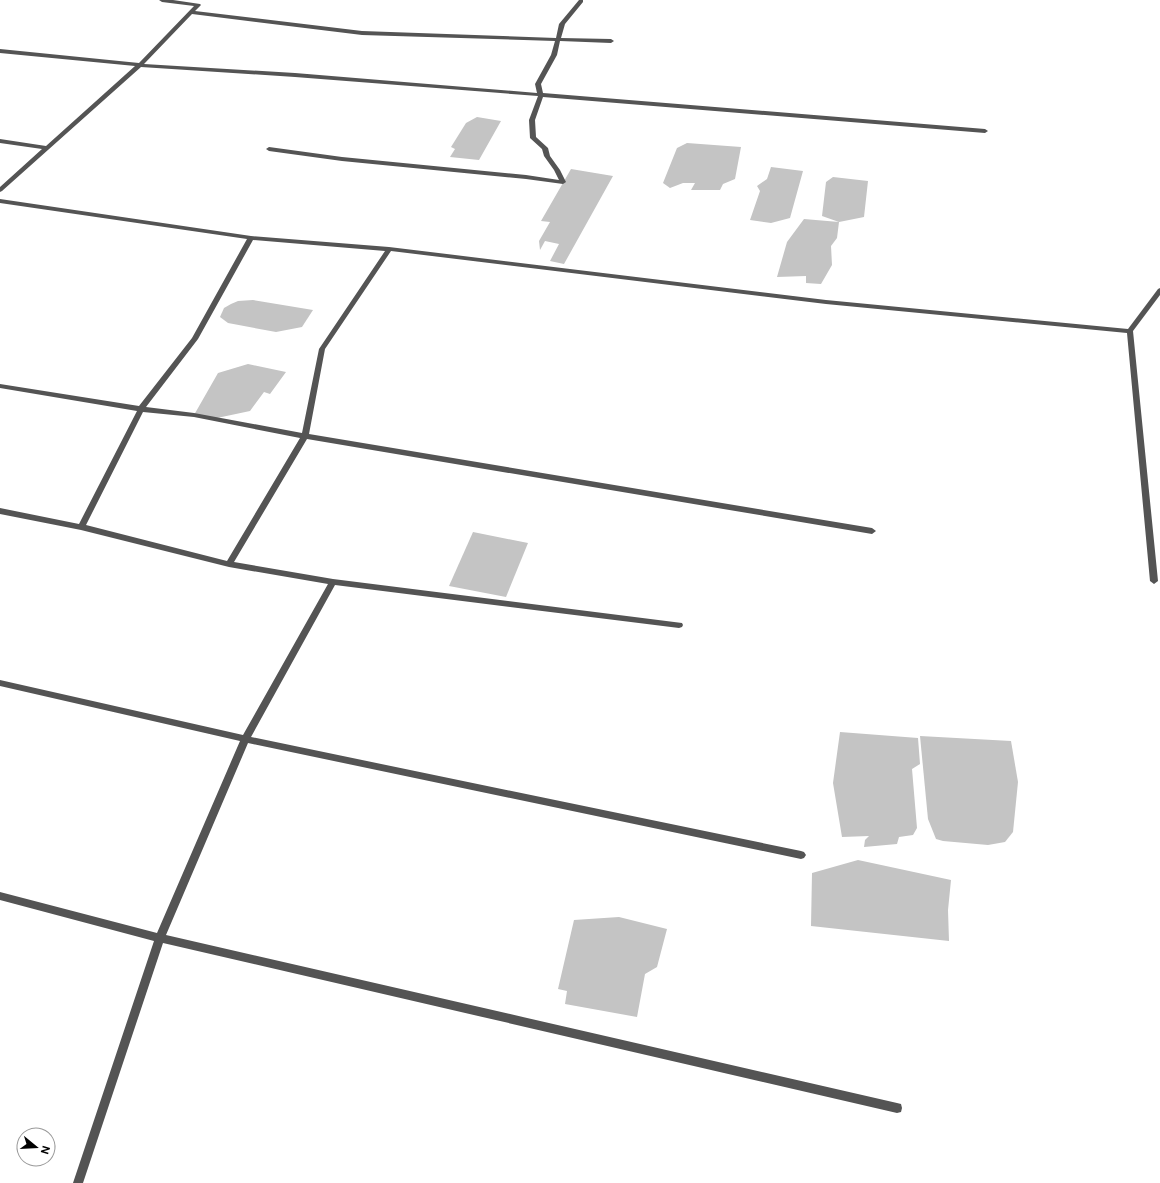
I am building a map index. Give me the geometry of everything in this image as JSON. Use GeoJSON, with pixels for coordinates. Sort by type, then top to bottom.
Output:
{"type":"FeatureCollection","features":[{"type":"Feature","properties":{"kind":"street"},"geometry":{"type":"LineString","coordinates":[[162,0],[200,2]]}},
{"type":"Feature","properties":{"kind":"street"},"geometry":{"type":"LineString","coordinates":[[269,149],[342,159],[563,182],[547,156],[545,148],[533,138],[532,120],[541,96],[538,84],[554,55],[562,24],[581,1]]}},
{"type":"Feature","properties":{"kind":"street"},"geometry":{"type":"LineString","coordinates":[[0,190],[140,65],[200,2]]}},
{"type":"Feature","properties":{"kind":"street"},"geometry":{"type":"LineString","coordinates":[[191,12],[362,33],[611,41]]}},
{"type":"Feature","properties":{"kind":"street"},"geometry":{"type":"LineString","coordinates":[[0,50],[140,65],[295,75],[985,131]]}},
{"type":"Feature","properties":{"kind":"street"},"geometry":{"type":"LineString","coordinates":[[0,141],[47,148]]}},
{"type":"Feature","properties":{"kind":"street"},"geometry":{"type":"LineString","coordinates":[[0,201],[251,238],[389,249],[826,302],[1130,331]]}},
{"type":"Feature","properties":{"kind":"street"},"geometry":{"type":"LineString","coordinates":[[81,527],[141,409],[195,338],[251,238]]}},
{"type":"Feature","properties":{"kind":"street"},"geometry":{"type":"LineString","coordinates":[[229,564],[306,436],[322,349],[389,249]]}},
{"type":"Feature","properties":{"kind":"street"},"geometry":{"type":"LineString","coordinates":[[1154,581],[1130,331],[1160,290]]}},
{"type":"Feature","properties":{"kind":"street"},"geometry":{"type":"LineString","coordinates":[[0,386],[141,409],[194,415],[306,436],[872,531]]}},
{"type":"Feature","properties":{"kind":"street"},"geometry":{"type":"LineString","coordinates":[[0,511],[81,527],[229,564],[333,582],[679,625]]}},
{"type":"Feature","properties":{"kind":"street"},"geometry":{"type":"LineString","coordinates":[[78,1183],[160,938],[245,739],[333,582]]}},
{"type":"Feature","properties":{"kind":"street"},"geometry":{"type":"LineString","coordinates":[[0,682],[245,739],[801,855]]}},
{"type":"Feature","properties":{"kind":"street"},"geometry":{"type":"LineString","coordinates":[[0,896],[160,938],[897,1108]]}},
{"type":"Feature","properties":{"kind":"building"},"geometry":{"type":"Polygon","coordinates":[[[477,117],[501,121],[479,160],[450,157],[455,149],[451,147],[466,123],[477,117]]]}},
{"type":"Feature","properties":{"kind":"building"},"geometry":{"type":"Polygon","coordinates":[[[687,143],[741,147],[735,179],[723,184],[720,190],[691,190],[695,183],[683,183],[670,188],[663,183],[677,148],[687,143]]]}},
{"type":"Feature","properties":{"kind":"building"},"geometry":{"type":"Polygon","coordinates":[[[771,167],[803,171],[790,218],[771,223],[750,220],[760,191],[757,186],[767,179],[771,167]]]}},
{"type":"Feature","properties":{"kind":"building"},"geometry":{"type":"Polygon","coordinates":[[[571,169],[613,176],[564,264],[550,261],[559,244],[545,241],[540,250],[539,241],[550,222],[541,221],[571,169]]]}},
{"type":"Feature","properties":{"kind":"building"},"geometry":{"type":"Polygon","coordinates":[[[833,177],[868,181],[864,217],[839,222],[822,216],[826,182],[833,177]]]}},
{"type":"Feature","properties":{"kind":"building"},"geometry":{"type":"Polygon","coordinates":[[[804,219],[839,222],[837,238],[831,246],[832,265],[821,284],[806,283],[806,276],[777,277],[787,242],[804,219]]]}},
{"type":"Feature","properties":{"kind":"building"},"geometry":{"type":"Polygon","coordinates":[[[253,300],[313,310],[302,327],[276,332],[228,323],[220,317],[224,308],[231,304],[238,301],[253,300]]]}},
{"type":"Feature","properties":{"kind":"building"},"geometry":{"type":"Polygon","coordinates":[[[248,364],[286,372],[270,394],[264,392],[250,411],[217,418],[194,415],[218,373],[248,364]]]}},
{"type":"Feature","properties":{"kind":"building"},"geometry":{"type":"Polygon","coordinates":[[[473,532],[528,543],[506,597],[449,586],[473,532]]]}},
{"type":"Feature","properties":{"kind":"building"},"geometry":{"type":"Polygon","coordinates":[[[840,732],[918,738],[920,764],[912,769],[917,828],[913,835],[899,837],[897,844],[864,847],[865,840],[869,836],[842,837],[833,783],[840,732]]]}},
{"type":"Feature","properties":{"kind":"building"},"geometry":{"type":"Polygon","coordinates":[[[920,736],[1011,741],[1018,782],[1013,832],[1005,842],[988,845],[936,839],[928,819],[920,736]]]}},
{"type":"Feature","properties":{"kind":"building"},"geometry":{"type":"Polygon","coordinates":[[[858,860],[951,880],[948,910],[949,941],[811,926],[812,873],[858,860]]]}},
{"type":"Feature","properties":{"kind":"building"},"geometry":{"type":"Polygon","coordinates":[[[619,917],[667,929],[657,967],[645,974],[637,1017],[565,1004],[567,991],[558,989],[574,920],[619,917]]]}}]}
